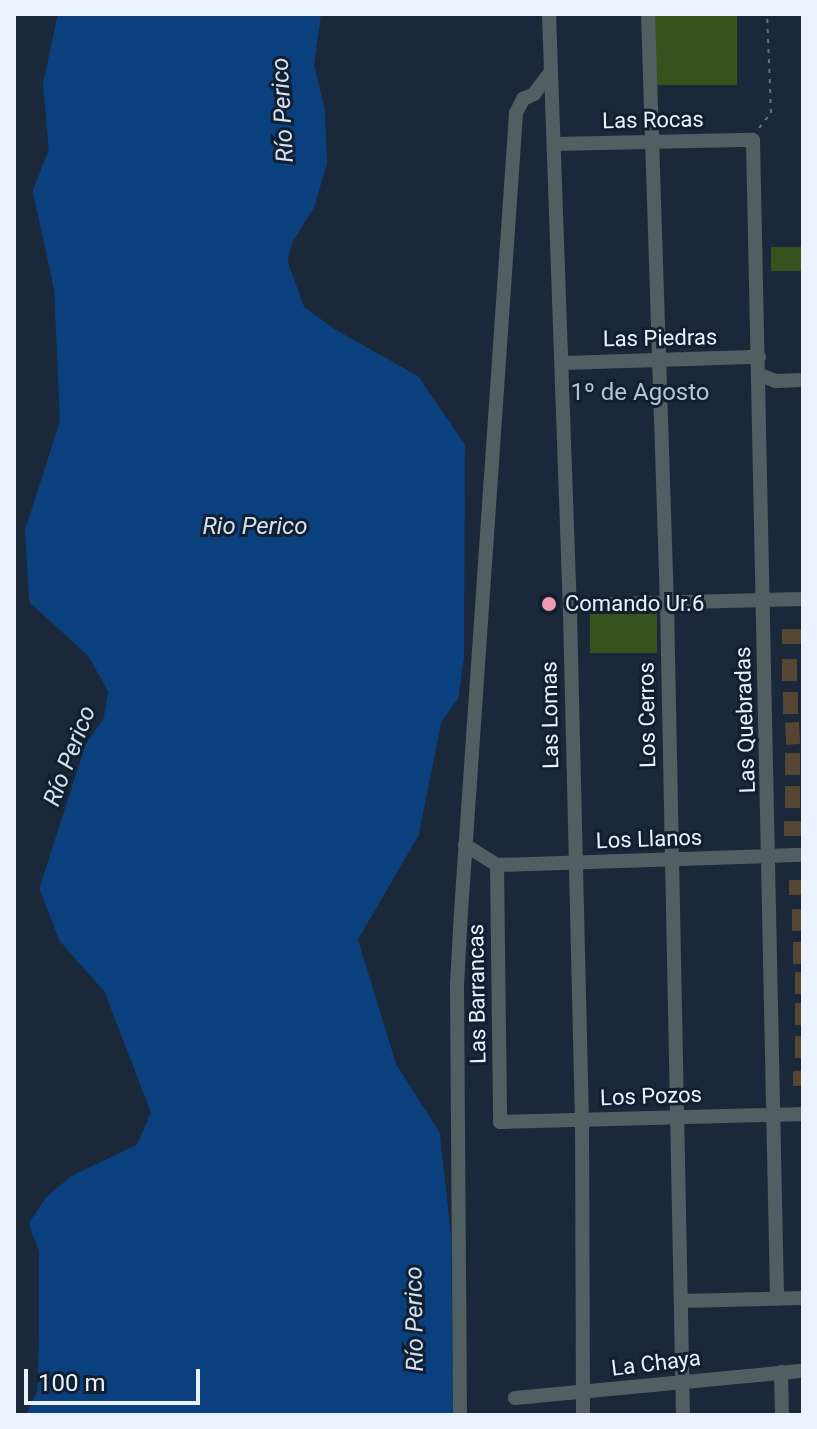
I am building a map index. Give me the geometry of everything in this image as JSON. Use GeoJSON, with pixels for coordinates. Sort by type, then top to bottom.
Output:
{"type":"FeatureCollection","features":[{"type":"Feature","properties":{"kind":"street","name":"Las Lomas"},"geometry":{"type":"LineString","coordinates":[[549,14],[570,605],[582,1121],[583,1415]]}},
{"type":"Feature","properties":{"kind":"street","name":"Los Cerros"},"geometry":{"type":"LineString","coordinates":[[648,14],[667,604],[683,1415]]}},
{"type":"Feature","properties":{"kind":"street"},"geometry":{"type":"LineString","coordinates":[[460,1415],[457,985],[465,845],[516,113],[523,99],[534,94],[550,73]]}},
{"type":"Feature","properties":{"kind":"street","name":"Las Rocas"},"geometry":{"type":"LineString","coordinates":[[554,144],[753,140]]}},
{"type":"Feature","properties":{"kind":"street","name":"Las Quebradas"},"geometry":{"type":"LineString","coordinates":[[753,140],[771,856],[777,1299]]}},
{"type":"Feature","properties":{"kind":"street","name":"Las Piedras"},"geometry":{"type":"LineString","coordinates":[[563,363],[759,357]]}},
{"type":"Feature","properties":{"kind":"street"},"geometry":{"type":"LineString","coordinates":[[760,375],[776,381],[803,380]]}},
{"type":"Feature","properties":{"kind":"street"},"geometry":{"type":"LineString","coordinates":[[570,605],[803,599]]}},
{"type":"Feature","properties":{"kind":"street"},"geometry":{"type":"LineString","coordinates":[[465,845],[497,865]]}},
{"type":"Feature","properties":{"kind":"street","name":"Los Llanos"},"geometry":{"type":"LineString","coordinates":[[497,865],[803,855]]}},
{"type":"Feature","properties":{"kind":"street","name":"Las Barrancas"},"geometry":{"type":"LineString","coordinates":[[497,865],[500,1122]]}},
{"type":"Feature","properties":{"kind":"street","name":"Los Pozos"},"geometry":{"type":"LineString","coordinates":[[500,1122],[803,1114]]}},
{"type":"Feature","properties":{"kind":"street"},"geometry":{"type":"LineString","coordinates":[[681,1301],[803,1298]]}},
{"type":"Feature","properties":{"kind":"street","name":"La Chaya"},"geometry":{"type":"LineString","coordinates":[[515,1398],[803,1371]]}},
{"type":"Feature","properties":{"kind":"street"},"geometry":{"type":"LineString","coordinates":[[781,1372],[782,1415]]}},
{"type":"Feature","properties":{"kind":"path"},"geometry":{"type":"LineString","coordinates":[[753,140],[771,113],[767,14]]}},
{"type":"Feature","properties":{"kind":"green space"},"geometry":{"type":"Polygon","coordinates":[[[655,14],[737,14],[737,85],[655,85],[655,14]]]}},
{"type":"Feature","properties":{"kind":"green space"},"geometry":{"type":"Polygon","coordinates":[[[771,247],[803,247],[803,271],[771,271],[771,247]]]}},
{"type":"Feature","properties":{"kind":"green space"},"geometry":{"type":"Polygon","coordinates":[[[590,613],[657,613],[657,653],[590,653],[590,613]]]}},
{"type":"Feature","properties":{"kind":"water","name":"Rio Perico"},"geometry":{"type":"Polygon","coordinates":[[[70,14],[310,14],[303,65],[314,112],[316,162],[304,203],[282,238],[276,262],[295,314],[328,338],[410,384],[454,448],[453,657],[448,693],[431,718],[408,832],[346,938],[386,1069],[429,1136],[440,1235],[442,1415],[38,1415],[48,1395],[50,1340],[50,1249],[41,1225],[54,1205],[78,1185],[145,1153],[163,1113],[114,986],[69,935],[51,888],[96,748],[114,723],[120,690],[97,649],[40,597],[36,532],[71,423],[65,288],[44,192],[60,151],[54,85],[70,14]]]}},
{"type":"Feature","properties":{"kind":"building"},"geometry":{"type":"Polygon","coordinates":[[[782,629],[803,629],[803,644],[782,644],[782,629]]]}},
{"type":"Feature","properties":{"kind":"building"},"geometry":{"type":"Polygon","coordinates":[[[782,659],[797,659],[797,681],[782,681],[782,659]]]}},
{"type":"Feature","properties":{"kind":"building"},"geometry":{"type":"Polygon","coordinates":[[[783,692],[798,692],[798,714],[783,714],[783,692]]]}},
{"type":"Feature","properties":{"kind":"building"},"geometry":{"type":"Polygon","coordinates":[[[799,722],[800,744],[786,745],[785,723],[799,722]]]}},
{"type":"Feature","properties":{"kind":"building"},"geometry":{"type":"Polygon","coordinates":[[[785,753],[800,753],[800,775],[785,775],[785,753]]]}},
{"type":"Feature","properties":{"kind":"building"},"geometry":{"type":"Polygon","coordinates":[[[785,786],[800,786],[800,808],[785,808],[785,786]]]}},
{"type":"Feature","properties":{"kind":"building"},"geometry":{"type":"Polygon","coordinates":[[[784,821],[803,821],[803,836],[784,836],[784,821]]]}},
{"type":"Feature","properties":{"kind":"building"},"geometry":{"type":"Polygon","coordinates":[[[789,880],[803,880],[803,895],[789,895],[789,880]]]}},
{"type":"Feature","properties":{"kind":"building"},"geometry":{"type":"Polygon","coordinates":[[[792,909],[803,909],[803,931],[792,931],[792,909]]]}},
{"type":"Feature","properties":{"kind":"building"},"geometry":{"type":"Polygon","coordinates":[[[793,942],[803,942],[803,964],[793,964],[793,942]]]}},
{"type":"Feature","properties":{"kind":"building"},"geometry":{"type":"Polygon","coordinates":[[[795,972],[803,972],[803,994],[795,994],[795,972]]]}},
{"type":"Feature","properties":{"kind":"building"},"geometry":{"type":"Polygon","coordinates":[[[795,1003],[803,1003],[803,1025],[795,1025],[795,1003]]]}},
{"type":"Feature","properties":{"kind":"building"},"geometry":{"type":"Polygon","coordinates":[[[795,1036],[803,1036],[803,1058],[795,1058],[795,1036]]]}},
{"type":"Feature","properties":{"kind":"building"},"geometry":{"type":"Polygon","coordinates":[[[793,1071],[803,1071],[803,1086],[793,1086],[793,1071]]]}},
{"type":"Feature","properties":{"kind":"waterway","name":"Río Perico"},"geometry":{"type":"LineString","coordinates":[[38,1415],[48,1395],[50,1340],[50,1249],[41,1225],[54,1205],[78,1185],[145,1153],[163,1113],[114,986],[69,935],[51,888],[96,748],[114,723],[120,690],[97,649],[40,597],[36,532],[71,423],[65,288],[44,192],[60,151],[54,85],[69,14]]}},
{"type":"Feature","properties":{"kind":"waterway","name":"Río Perico"},"geometry":{"type":"LineString","coordinates":[[310,14],[303,65],[314,112],[316,162],[304,203],[282,238],[276,262],[295,314],[328,338],[410,384],[454,448],[453,657],[448,693],[431,718],[408,832],[346,938],[386,1069],[429,1136],[440,1235],[442,1415]]}},
{"type":"Feature","properties":{"kind":"place","name":"Comando Ur.6"},"geometry":{"type":"Point","coordinates":[549,604]}},
{"type":"Feature","properties":{"kind":"district","name":"1º de Agosto"},"geometry":{"type":"Point","coordinates":[640,393]}}]}
